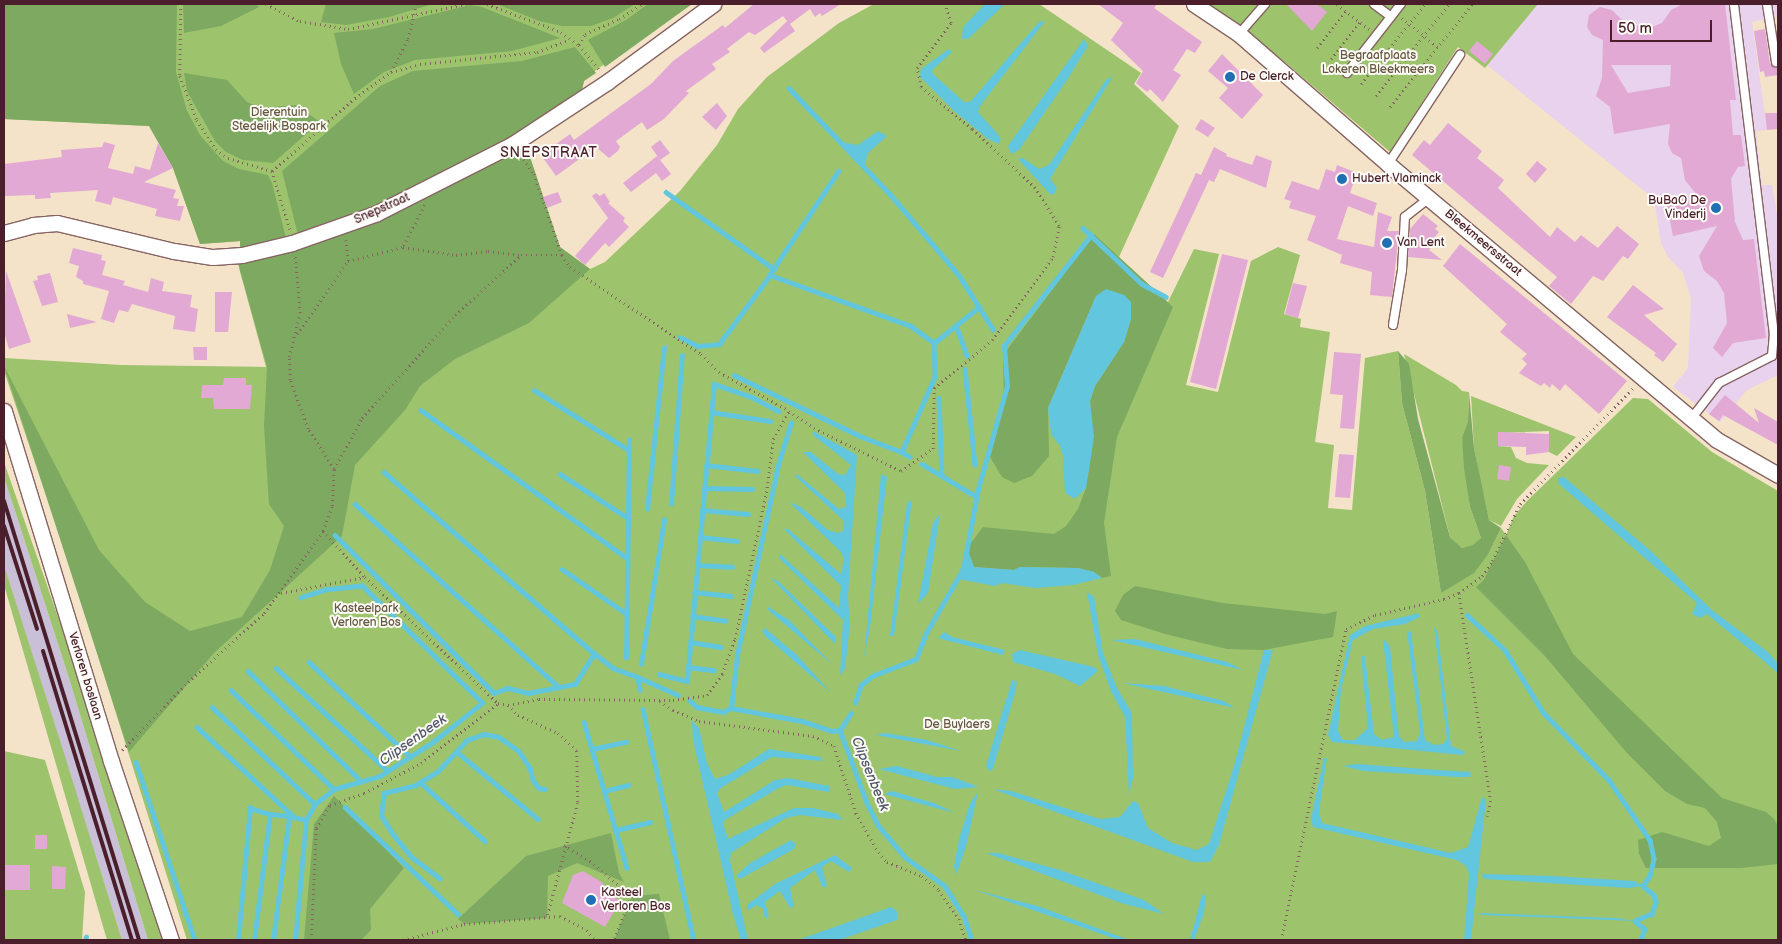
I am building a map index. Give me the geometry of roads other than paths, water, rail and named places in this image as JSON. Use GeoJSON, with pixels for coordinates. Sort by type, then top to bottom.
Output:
{"type":"FeatureCollection","features":[{"type":"Feature","properties":{"kind":"street","name":"Snepstraat"},"geometry":{"type":"LineString","coordinates":[[4,233],[33,225],[57,223],[174,251],[212,257],[242,255],[292,243],[340,228],[436,184],[513,144],[607,82],[713,4]]}},
{"type":"Feature","properties":{"kind":"street","name":"Bleekmeersstraat"},"geometry":{"type":"LineString","coordinates":[[1194,4],[1239,34],[1388,164],[1717,440],[1778,475]]}},
{"type":"Feature","properties":{"kind":"street","name":"Verloren boslaan"},"geometry":{"type":"LineString","coordinates":[[4,411],[111,761],[171,940]]}},
{"type":"Feature","properties":{"kind":"lane"},"geometry":{"type":"LineString","coordinates":[[1239,34],[1265,4]]}},
{"type":"Feature","properties":{"kind":"lane"},"geometry":{"type":"LineString","coordinates":[[1374,4],[1393,15]]}},
{"type":"Feature","properties":{"kind":"lane"},"geometry":{"type":"LineString","coordinates":[[1347,73],[1401,4]]}},
{"type":"Feature","properties":{"kind":"lane"},"geometry":{"type":"LineString","coordinates":[[1691,419],[1719,383],[1772,356],[1774,335],[1734,4]]}},
{"type":"Feature","properties":{"kind":"lane"},"geometry":{"type":"LineString","coordinates":[[1767,4],[1776,62]]}},
{"type":"Feature","properties":{"kind":"lane"},"geometry":{"type":"LineString","coordinates":[[1388,164],[1460,55]]}},
{"type":"Feature","properties":{"kind":"lane"},"geometry":{"type":"LineString","coordinates":[[1393,325],[1402,270],[1405,217],[1429,198]]}},
{"type":"Feature","properties":{"kind":"water"},"geometry":{"type":"Polygon","coordinates":[[[985,4],[1005,4],[968,39],[962,39],[963,27],[985,4]]]}},
{"type":"Feature","properties":{"kind":"water"},"geometry":{"type":"Polygon","coordinates":[[[1045,21],[980,106],[978,112],[1001,139],[999,144],[988,139],[954,111],[920,77],[921,69],[949,49],[952,52],[932,70],[933,74],[964,102],[970,102],[1039,22],[1045,21]]]}},
{"type":"Feature","properties":{"kind":"water"},"geometry":{"type":"Polygon","coordinates":[[[1084,39],[1088,46],[1067,80],[1019,150],[1011,154],[1008,146],[1084,39]]]}},
{"type":"Feature","properties":{"kind":"water"},"geometry":{"type":"Polygon","coordinates":[[[1113,76],[1050,179],[1057,188],[1055,193],[1051,195],[1018,159],[1023,158],[1039,169],[1049,165],[1106,80],[1113,76]]]}},
{"type":"Feature","properties":{"kind":"water"},"geometry":{"type":"Polygon","coordinates":[[[878,131],[887,136],[868,153],[864,167],[841,142],[858,145],[878,131]]]}},
{"type":"Feature","properties":{"kind":"water"},"geometry":{"type":"Polygon","coordinates":[[[1106,289],[1124,295],[1131,302],[1131,319],[1124,342],[1095,386],[1090,401],[1094,437],[1089,470],[1086,488],[1075,499],[1065,493],[1063,456],[1060,446],[1051,434],[1048,408],[1096,296],[1106,289]]]}},
{"type":"Feature","properties":{"kind":"water"},"geometry":{"type":"Polygon","coordinates":[[[813,431],[857,455],[848,597],[850,624],[845,669],[840,675],[843,620],[779,558],[780,554],[839,608],[841,586],[784,529],[788,529],[841,574],[844,559],[841,552],[789,502],[801,507],[828,530],[838,533],[843,531],[844,521],[794,475],[798,475],[839,509],[846,507],[845,493],[803,452],[811,452],[838,474],[845,475],[851,465],[813,435],[813,431]]]}},
{"type":"Feature","properties":{"kind":"water"},"geometry":{"type":"Polygon","coordinates":[[[881,474],[887,477],[870,628],[864,658],[881,474]]]}},
{"type":"Feature","properties":{"kind":"water"},"geometry":{"type":"Polygon","coordinates":[[[1564,477],[1652,552],[1713,611],[1768,652],[1778,664],[1778,673],[1707,614],[1700,618],[1692,614],[1697,603],[1559,484],[1558,478],[1564,477]]]}},
{"type":"Feature","properties":{"kind":"water"},"geometry":{"type":"Polygon","coordinates":[[[912,500],[894,636],[890,636],[907,503],[912,500]]]}},
{"type":"Feature","properties":{"kind":"water"},"geometry":{"type":"Polygon","coordinates":[[[940,514],[928,593],[918,604],[933,523],[940,514]]]}},
{"type":"Feature","properties":{"kind":"water"},"geometry":{"type":"Polygon","coordinates":[[[967,548],[974,567],[1014,570],[1020,567],[1078,568],[1094,572],[1102,578],[1073,585],[1035,588],[1002,583],[995,586],[958,579],[963,569],[967,548]]]}},
{"type":"Feature","properties":{"kind":"water"},"geometry":{"type":"Polygon","coordinates":[[[771,578],[778,581],[836,637],[835,644],[771,578]]]}},
{"type":"Feature","properties":{"kind":"water"},"geometry":{"type":"Polygon","coordinates":[[[1087,592],[1094,597],[1103,653],[1117,688],[1132,713],[1133,778],[1129,795],[1125,717],[1111,691],[1098,655],[1087,592]]]}},
{"type":"Feature","properties":{"kind":"water"},"geometry":{"type":"Polygon","coordinates":[[[767,606],[789,620],[833,665],[769,611],[767,606]]]}},
{"type":"Feature","properties":{"kind":"water"},"geometry":{"type":"Polygon","coordinates":[[[1420,613],[1420,617],[1405,624],[1373,629],[1353,640],[1341,690],[1338,731],[1343,740],[1355,740],[1368,728],[1361,656],[1365,656],[1374,734],[1382,740],[1394,737],[1383,640],[1390,647],[1399,736],[1404,742],[1417,741],[1420,731],[1407,632],[1411,631],[1425,740],[1434,745],[1443,744],[1447,739],[1434,626],[1438,633],[1451,746],[1466,752],[1462,755],[1332,742],[1328,735],[1350,635],[1365,626],[1420,613]]]}},
{"type":"Feature","properties":{"kind":"water"},"geometry":{"type":"Polygon","coordinates":[[[765,628],[797,655],[831,693],[765,636],[762,631],[765,628]]]}},
{"type":"Feature","properties":{"kind":"water"},"geometry":{"type":"Polygon","coordinates":[[[944,632],[952,637],[1005,650],[1003,655],[938,638],[944,632]]]}},
{"type":"Feature","properties":{"kind":"water"},"geometry":{"type":"Polygon","coordinates":[[[1135,639],[1227,662],[1243,670],[1112,640],[1135,639]]]}},
{"type":"Feature","properties":{"kind":"water"},"geometry":{"type":"Polygon","coordinates":[[[1020,650],[1094,667],[1098,671],[1080,686],[1055,674],[1013,662],[1012,654],[1020,650]]]}},
{"type":"Feature","properties":{"kind":"water"},"geometry":{"type":"Polygon","coordinates":[[[1264,650],[1273,650],[1219,845],[1210,862],[1193,862],[993,789],[1011,791],[1100,819],[1120,817],[1133,801],[1138,803],[1148,828],[1172,843],[1197,850],[1209,844],[1234,766],[1264,650]]]}},
{"type":"Feature","properties":{"kind":"water"},"geometry":{"type":"Polygon","coordinates":[[[1012,680],[1017,682],[1015,693],[993,769],[989,771],[986,766],[1012,680]]]}},
{"type":"Feature","properties":{"kind":"water"},"geometry":{"type":"Polygon","coordinates":[[[1123,683],[1164,686],[1224,701],[1235,708],[1123,683]]]}},
{"type":"Feature","properties":{"kind":"water"},"geometry":{"type":"Polygon","coordinates":[[[692,721],[699,728],[707,763],[715,779],[728,775],[769,749],[821,757],[822,761],[772,757],[721,788],[717,793],[724,812],[775,780],[788,778],[829,786],[829,792],[787,785],[777,789],[725,820],[723,824],[728,839],[794,808],[813,808],[838,814],[843,820],[800,815],[786,818],[731,853],[730,860],[748,940],[741,940],[733,914],[693,740],[692,721]]]}},
{"type":"Feature","properties":{"kind":"water"},"geometry":{"type":"Polygon","coordinates":[[[885,733],[927,740],[961,751],[876,735],[885,733]]]}},
{"type":"Feature","properties":{"kind":"water"},"geometry":{"type":"Polygon","coordinates":[[[1324,758],[1327,758],[1319,812],[1322,823],[1451,853],[1468,847],[1482,797],[1486,800],[1471,940],[1464,940],[1469,874],[1466,866],[1457,860],[1313,827],[1311,818],[1324,758]]]}},
{"type":"Feature","properties":{"kind":"water"},"geometry":{"type":"Polygon","coordinates":[[[1357,764],[1471,772],[1470,777],[1456,777],[1364,771],[1343,766],[1357,764]]]}},
{"type":"Feature","properties":{"kind":"water"},"geometry":{"type":"Polygon","coordinates":[[[897,766],[937,777],[952,777],[979,787],[955,789],[879,769],[897,766]]]}},
{"type":"Feature","properties":{"kind":"water"},"geometry":{"type":"Polygon","coordinates":[[[892,791],[934,803],[955,813],[884,794],[892,791]]]}},
{"type":"Feature","properties":{"kind":"water"},"geometry":{"type":"Polygon","coordinates":[[[978,792],[966,847],[956,875],[954,867],[959,839],[970,803],[978,792]]]}},
{"type":"Feature","properties":{"kind":"water"},"geometry":{"type":"Polygon","coordinates":[[[791,840],[796,844],[794,849],[740,879],[736,876],[750,863],[791,840]]]}},
{"type":"Feature","properties":{"kind":"water"},"geometry":{"type":"Polygon","coordinates":[[[986,853],[998,853],[1060,870],[1144,900],[1164,914],[1121,903],[986,853]]]}},
{"type":"Feature","properties":{"kind":"water"},"geometry":{"type":"Polygon","coordinates":[[[835,855],[852,868],[849,872],[831,861],[822,867],[827,886],[823,888],[815,870],[790,888],[794,906],[790,908],[780,891],[765,902],[769,916],[765,919],[763,909],[757,905],[747,911],[747,905],[775,884],[835,855]]]}},
{"type":"Feature","properties":{"kind":"water"},"geometry":{"type":"Polygon","coordinates":[[[1481,874],[1634,881],[1643,886],[1628,888],[1485,879],[1481,874]]]}},
{"type":"Feature","properties":{"kind":"water"},"geometry":{"type":"Polygon","coordinates":[[[975,890],[1038,906],[1129,940],[1119,940],[975,890]]]}},
{"type":"Feature","properties":{"kind":"water"},"geometry":{"type":"Polygon","coordinates":[[[1202,894],[1206,896],[1204,913],[1194,940],[1190,940],[1202,894]]]}},
{"type":"Feature","properties":{"kind":"water"},"geometry":{"type":"Polygon","coordinates":[[[891,907],[897,911],[897,920],[839,940],[798,940],[891,907]]]}},
{"type":"Feature","properties":{"kind":"water"},"geometry":{"type":"Polygon","coordinates":[[[1478,913],[1616,918],[1635,921],[1483,915],[1478,913]]]}},
{"type":"Feature","properties":{"kind":"waterway"},"geometry":{"type":"LineString","coordinates":[[789,88],[890,194],[959,275],[993,329]]}},
{"type":"Feature","properties":{"kind":"waterway"},"geometry":{"type":"LineString","coordinates":[[839,171],[770,275],[911,326],[934,343],[935,377],[902,452],[910,457]]}},
{"type":"Feature","properties":{"kind":"waterway"},"geometry":{"type":"LineString","coordinates":[[666,192],[774,269]]}},
{"type":"Feature","properties":{"kind":"waterway"},"geometry":{"type":"LineString","coordinates":[[1083,228],[1142,284],[1166,297]]}},
{"type":"Feature","properties":{"kind":"waterway"},"geometry":{"type":"LineString","coordinates":[[855,703],[861,685],[872,676],[916,659],[925,635],[963,569],[978,489],[1007,386],[1004,346],[1091,235]]}},
{"type":"Feature","properties":{"kind":"waterway"},"geometry":{"type":"LineString","coordinates":[[680,337],[698,346],[719,344],[770,275]]}},
{"type":"Feature","properties":{"kind":"waterway"},"geometry":{"type":"LineString","coordinates":[[934,343],[979,307]]}},
{"type":"Feature","properties":{"kind":"waterway"},"geometry":{"type":"LineString","coordinates":[[956,325],[967,356]]}},
{"type":"Feature","properties":{"kind":"waterway"},"geometry":{"type":"LineString","coordinates":[[647,509],[664,348]]}},
{"type":"Feature","properties":{"kind":"waterway"},"geometry":{"type":"LineString","coordinates":[[671,504],[682,355]]}},
{"type":"Feature","properties":{"kind":"waterway"},"geometry":{"type":"LineString","coordinates":[[965,369],[975,464]]}},
{"type":"Feature","properties":{"kind":"waterway"},"geometry":{"type":"LineString","coordinates":[[734,375],[860,436],[902,452]]}},
{"type":"Feature","properties":{"kind":"waterway"},"geometry":{"type":"LineString","coordinates":[[659,674],[687,681],[714,384],[752,397],[778,411]]}},
{"type":"Feature","properties":{"kind":"waterway"},"geometry":{"type":"LineString","coordinates":[[534,390],[629,450]]}},
{"type":"Feature","properties":{"kind":"waterway"},"geometry":{"type":"LineString","coordinates":[[939,398],[942,476]]}},
{"type":"Feature","properties":{"kind":"waterway"},"geometry":{"type":"LineString","coordinates":[[421,410],[627,558]]}},
{"type":"Feature","properties":{"kind":"waterway"},"geometry":{"type":"LineString","coordinates":[[711,412],[770,421]]}},
{"type":"Feature","properties":{"kind":"waterway"},"geometry":{"type":"LineString","coordinates":[[731,708],[737,655],[778,465],[791,423]]}},
{"type":"Feature","properties":{"kind":"waterway"},"geometry":{"type":"LineString","coordinates":[[626,658],[629,440]]}},
{"type":"Feature","properties":{"kind":"waterway"},"geometry":{"type":"LineString","coordinates":[[922,464],[977,497]]}},
{"type":"Feature","properties":{"kind":"waterway"},"geometry":{"type":"LineString","coordinates":[[706,465],[758,471]]}},
{"type":"Feature","properties":{"kind":"waterway"},"geometry":{"type":"LineString","coordinates":[[384,472],[594,653]]}},
{"type":"Feature","properties":{"kind":"waterway"},"geometry":{"type":"LineString","coordinates":[[560,474],[628,518]]}},
{"type":"Feature","properties":{"kind":"waterway"},"geometry":{"type":"LineString","coordinates":[[704,488],[752,489]]}},
{"type":"Feature","properties":{"kind":"waterway"},"geometry":{"type":"LineString","coordinates":[[355,504],[559,687]]}},
{"type":"Feature","properties":{"kind":"waterway"},"geometry":{"type":"LineString","coordinates":[[702,510],[748,514]]}},
{"type":"Feature","properties":{"kind":"waterway"},"geometry":{"type":"LineString","coordinates":[[641,664],[664,520]]}},
{"type":"Feature","properties":{"kind":"waterway"},"geometry":{"type":"LineString","coordinates":[[335,535],[494,693],[508,688],[528,693],[575,684],[594,653],[613,668],[638,677],[640,690]]}},
{"type":"Feature","properties":{"kind":"waterway"},"geometry":{"type":"LineString","coordinates":[[700,537],[737,541]]}},
{"type":"Feature","properties":{"kind":"waterway"},"geometry":{"type":"LineString","coordinates":[[697,565],[732,567]]}},
{"type":"Feature","properties":{"kind":"waterway"},"geometry":{"type":"LineString","coordinates":[[562,569],[627,614]]}},
{"type":"Feature","properties":{"kind":"waterway","name":"Clipsenbeek"},"geometry":{"type":"LineString","coordinates":[[295,940],[306,820],[315,804],[334,789],[380,776],[433,742],[482,703],[362,586],[325,590],[301,598]]}},
{"type":"Feature","properties":{"kind":"waterway"},"geometry":{"type":"LineString","coordinates":[[694,592],[731,596]]}},
{"type":"Feature","properties":{"kind":"waterway"},"geometry":{"type":"LineString","coordinates":[[1467,615],[1505,650],[1543,712],[1609,780],[1650,840],[1654,859],[1650,876],[1643,886],[1654,895],[1656,902],[1652,914],[1635,921],[1645,929],[1641,940]]}},
{"type":"Feature","properties":{"kind":"waterway"},"geometry":{"type":"LineString","coordinates":[[692,616],[726,621]]}},
{"type":"Feature","properties":{"kind":"waterway"},"geometry":{"type":"LineString","coordinates":[[690,642],[721,647]]}},
{"type":"Feature","properties":{"kind":"waterway"},"geometry":{"type":"LineString","coordinates":[[309,662],[411,757]]}},
{"type":"Feature","properties":{"kind":"waterway"},"geometry":{"type":"LineString","coordinates":[[688,667],[714,670]]}},
{"type":"Feature","properties":{"kind":"waterway"},"geometry":{"type":"LineString","coordinates":[[276,668],[388,771]]}},
{"type":"Feature","properties":{"kind":"waterway"},"geometry":{"type":"LineString","coordinates":[[248,671],[361,781]]}},
{"type":"Feature","properties":{"kind":"waterway","name":"Clipsenbeek"},"geometry":{"type":"LineString","coordinates":[[638,677],[678,695]]}},
{"type":"Feature","properties":{"kind":"waterway"},"geometry":{"type":"LineString","coordinates":[[231,690],[334,789]]}},
{"type":"Feature","properties":{"kind":"waterway","name":"Clipsenbeek"},"geometry":{"type":"LineString","coordinates":[[689,700],[697,707],[723,712],[731,708],[802,721],[832,731],[840,730],[851,713]]}},
{"type":"Feature","properties":{"kind":"waterway"},"geometry":{"type":"LineString","coordinates":[[212,707],[315,804]]}},
{"type":"Feature","properties":{"kind":"waterway","name":"Clipsenbeek"},"geometry":{"type":"LineString","coordinates":[[643,709],[694,940]]}},
{"type":"Feature","properties":{"kind":"waterway"},"geometry":{"type":"LineString","coordinates":[[584,722],[627,868]]}},
{"type":"Feature","properties":{"kind":"waterway"},"geometry":{"type":"LineString","coordinates":[[197,727],[293,816]]}},
{"type":"Feature","properties":{"kind":"waterway","name":"Clipsenbeek"},"geometry":{"type":"LineString","coordinates":[[840,730],[867,803],[878,825],[905,857],[945,886],[964,916],[972,940]]}},
{"type":"Feature","properties":{"kind":"waterway"},"geometry":{"type":"LineString","coordinates":[[440,879],[411,857],[393,835],[381,816],[384,793],[416,785],[438,771],[467,740],[484,734],[499,737],[519,751],[530,768],[533,780],[539,788],[545,789]]}},
{"type":"Feature","properties":{"kind":"waterway"},"geometry":{"type":"LineString","coordinates":[[592,749],[626,742]]}},
{"type":"Feature","properties":{"kind":"waterway"},"geometry":{"type":"LineString","coordinates":[[457,752],[538,819]]}},
{"type":"Feature","properties":{"kind":"waterway"},"geometry":{"type":"LineString","coordinates":[[136,762],[195,940]]}},
{"type":"Feature","properties":{"kind":"waterway"},"geometry":{"type":"LineString","coordinates":[[420,782],[485,841]]}},
{"type":"Feature","properties":{"kind":"waterway"},"geometry":{"type":"LineString","coordinates":[[604,791],[628,785]]}},
{"type":"Feature","properties":{"kind":"waterway"},"geometry":{"type":"LineString","coordinates":[[345,807],[458,914]]}},
{"type":"Feature","properties":{"kind":"waterway"},"geometry":{"type":"LineString","coordinates":[[238,940],[250,808],[270,814]]}},
{"type":"Feature","properties":{"kind":"waterway"},"geometry":{"type":"LineString","coordinates":[[254,940],[270,814],[289,816]]}},
{"type":"Feature","properties":{"kind":"waterway"},"geometry":{"type":"LineString","coordinates":[[273,940],[289,816],[306,820]]}},
{"type":"Feature","properties":{"kind":"waterway"},"geometry":{"type":"LineString","coordinates":[[616,830],[650,822]]}},
{"type":"Feature","properties":{"kind":"railway"},"geometry":{"type":"LineString","coordinates":[[4,501],[139,940]]}},
{"type":"Feature","properties":{"kind":"railway"},"geometry":{"type":"LineString","coordinates":[[4,526],[37,629]]}},
{"type":"Feature","properties":{"kind":"railway"},"geometry":{"type":"LineString","coordinates":[[43,651],[132,940]]}},
{"type":"Feature","properties":{"kind":"place","name":"De Clerck"},"geometry":{"type":"Point","coordinates":[1230,77]}},
{"type":"Feature","properties":{"kind":"place","name":"Hubert Vlaminck"},"geometry":{"type":"Point","coordinates":[1342,179]}},
{"type":"Feature","properties":{"kind":"place","name":"BuBaO De Vinderij"},"geometry":{"type":"Point","coordinates":[1716,208]}},
{"type":"Feature","properties":{"kind":"place","name":"Van Lent"},"geometry":{"type":"Point","coordinates":[1387,243]}},
{"type":"Feature","properties":{"kind":"place","name":"Kasteel Verloren Bos"},"geometry":{"type":"Point","coordinates":[591,900]}},
{"type":"Feature","properties":{"kind":"district","name":"SNEPSTRAAT"},"geometry":{"type":"Point","coordinates":[549,153]}},
{"type":"Feature","properties":{"kind":"park label","name":"Begraafplaats Lokeren Bleekmeers"},"geometry":{"type":"Point","coordinates":[1378,63]}},
{"type":"Feature","properties":{"kind":"park label","name":"Dierentuin Stedelijk Bospark"},"geometry":{"type":"Point","coordinates":[279,120]}},
{"type":"Feature","properties":{"kind":"park label","name":"Kasteelpark Verloren Bos"},"geometry":{"type":"Point","coordinates":[366,616]}},
{"type":"Feature","properties":{"kind":"park label","name":"De Buylaers"},"geometry":{"type":"Point","coordinates":[957,725]}}]}
